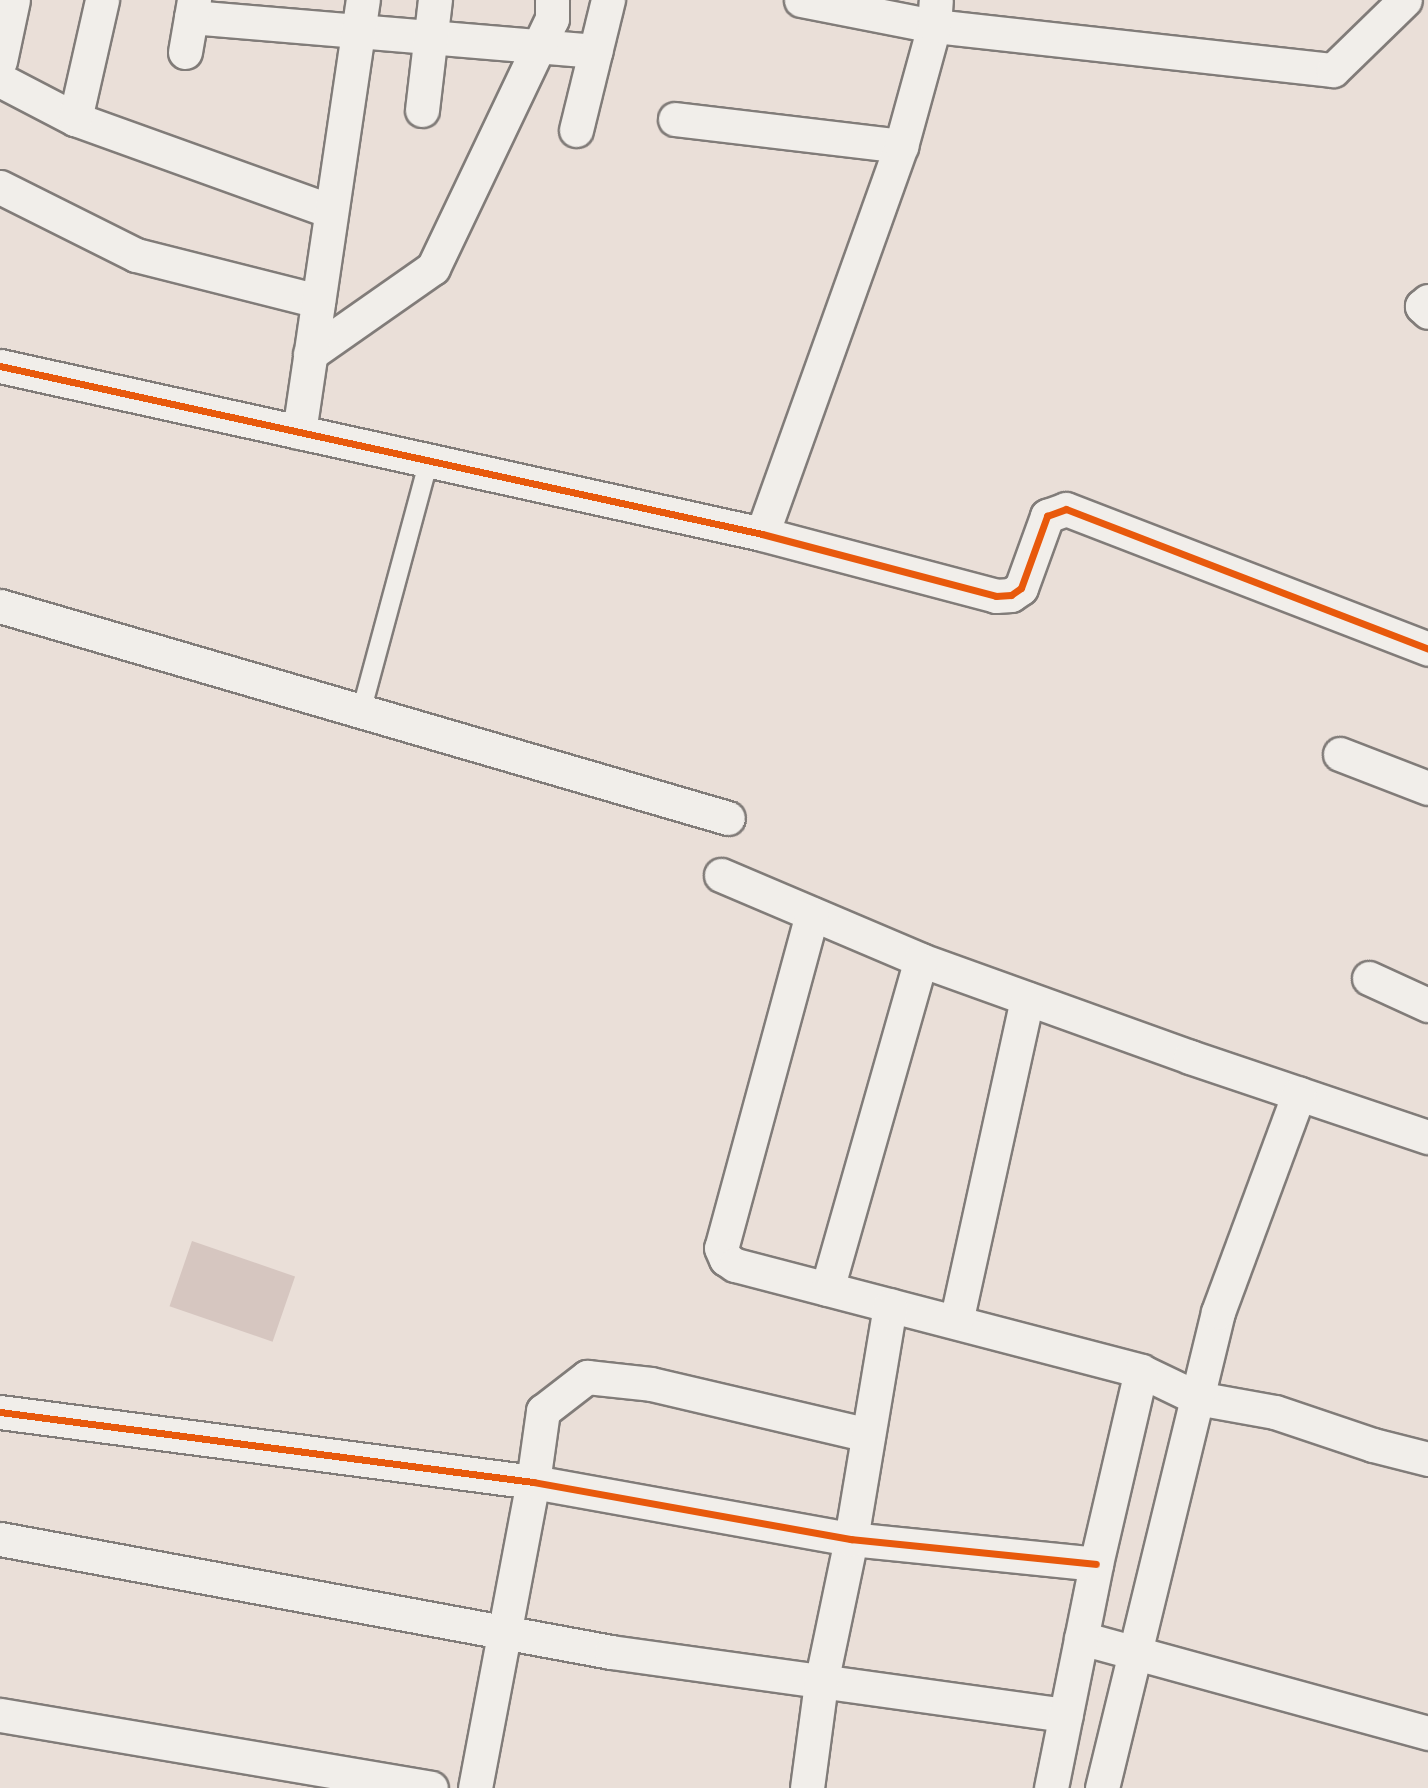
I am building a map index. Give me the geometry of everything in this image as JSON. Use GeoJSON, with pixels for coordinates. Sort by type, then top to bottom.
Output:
{"type":"FeatureCollection","features":[{"type":"Feature","properties":{"kind":"street"},"geometry":{"type":"LineString","coordinates":[[0,61],[13,0]]}},
{"type":"Feature","properties":{"kind":"street"},"geometry":{"type":"LineString","coordinates":[[75,119],[102,0]]}},
{"type":"Feature","properties":{"kind":"street"},"geometry":{"type":"LineString","coordinates":[[299,432],[363,0]]}},
{"type":"Feature","properties":{"kind":"street"},"geometry":{"type":"LineString","coordinates":[[422,110],[435,0]]}},
{"type":"Feature","properties":{"kind":"street"},"geometry":{"type":"LineString","coordinates":[[310,354],[433,268],[552,19],[552,0]]}},
{"type":"Feature","properties":{"kind":"street"},"geometry":{"type":"LineString","coordinates":[[576,130],[608,0]]}},
{"type":"Feature","properties":{"kind":"street"},"geometry":{"type":"LineString","coordinates":[[801,0],[935,13],[1333,70],[1405,0]]}},
{"type":"Feature","properties":{"kind":"street"},"geometry":{"type":"LineString","coordinates":[[185,52],[193,9],[358,33],[596,51]]}},
{"type":"Feature","properties":{"kind":"street"},"geometry":{"type":"LineString","coordinates":[[762,534],[901,146],[935,13]]}},
{"type":"Feature","properties":{"kind":"street"},"geometry":{"type":"LineString","coordinates":[[0,80],[75,119],[331,211]]}},
{"type":"Feature","properties":{"kind":"street"},"geometry":{"type":"LineString","coordinates":[[675,119],[901,146]]}},
{"type":"Feature","properties":{"kind":"street"},"geometry":{"type":"LineString","coordinates":[[0,187],[136,255],[318,301]]}},
{"type":"Feature","properties":{"kind":"street"},"geometry":{"type":"LineString","coordinates":[[1428,301],[1422,306],[1428,312]]}},
{"type":"Feature","properties":{"kind":"street"},"geometry":{"type":"LineString","coordinates":[[0,366],[762,534],[996,596],[1011,595],[1021,588],[1047,516],[1066,509],[1428,649]]}},
{"type":"Feature","properties":{"kind":"street"},"geometry":{"type":"LineString","coordinates":[[0,606],[727,818]]}},
{"type":"Feature","properties":{"kind":"street"},"geometry":{"type":"LineString","coordinates":[[1339,754],[1428,788]]}},
{"type":"Feature","properties":{"kind":"street"},"geometry":{"type":"LineString","coordinates":[[720,875],[920,960],[1428,1137]]}},
{"type":"Feature","properties":{"kind":"street"},"geometry":{"type":"LineString","coordinates":[[812,914],[721,1248],[726,1259],[735,1265],[1141,1371],[1197,1398],[1275,1412],[1373,1445],[1428,1459]]}},
{"type":"Feature","properties":{"kind":"street"},"geometry":{"type":"LineString","coordinates":[[827,1289],[920,960]]}},
{"type":"Feature","properties":{"kind":"street"},"geometry":{"type":"LineString","coordinates":[[1368,978],[1428,1005]]}},
{"type":"Feature","properties":{"kind":"street"},"geometry":{"type":"LineString","coordinates":[[956,1322],[1027,999]]}},
{"type":"Feature","properties":{"kind":"street"},"geometry":{"type":"LineString","coordinates":[[1102,1788],[1218,1312],[1299,1093]]}},
{"type":"Feature","properties":{"kind":"street"},"geometry":{"type":"LineString","coordinates":[[807,1788],[821,1683],[851,1539],[890,1305]]}},
{"type":"Feature","properties":{"kind":"street"},"geometry":{"type":"LineString","coordinates":[[1051,1788],[1096,1564],[1141,1371]]}},
{"type":"Feature","properties":{"kind":"street"},"geometry":{"type":"LineString","coordinates":[[475,1788],[533,1482],[543,1411],[587,1377],[652,1384],[868,1435]]}},
{"type":"Feature","properties":{"kind":"street"},"geometry":{"type":"LineString","coordinates":[[0,1412],[533,1482],[851,1539],[1096,1564]]}},
{"type":"Feature","properties":{"kind":"street"},"geometry":{"type":"LineString","coordinates":[[0,1539],[503,1633],[821,1683],[1066,1715]]}},
{"type":"Feature","properties":{"kind":"street"},"geometry":{"type":"LineString","coordinates":[[1081,1638],[1428,1733]]}},
{"type":"Feature","properties":{"kind":"street"},"geometry":{"type":"LineString","coordinates":[[0,1715],[431,1788]]}},
{"type":"Feature","properties":{"kind":"lane"},"geometry":{"type":"LineString","coordinates":[[361,712],[429,460]]}},
{"type":"Feature","properties":{"kind":"building"},"geometry":{"type":"Polygon","coordinates":[[[192,1241],[295,1276],[273,1342],[170,1306],[192,1241]]]}},
{"type":"Feature","properties":{"kind":"cycle path"},"geometry":{"type":"LineString","coordinates":[[0,366],[762,534],[996,596],[1011,595],[1021,588],[1047,516],[1066,509],[1428,649]]}},
{"type":"Feature","properties":{"kind":"cycle path"},"geometry":{"type":"LineString","coordinates":[[0,1412],[533,1482],[851,1539],[1096,1564]]}}]}
